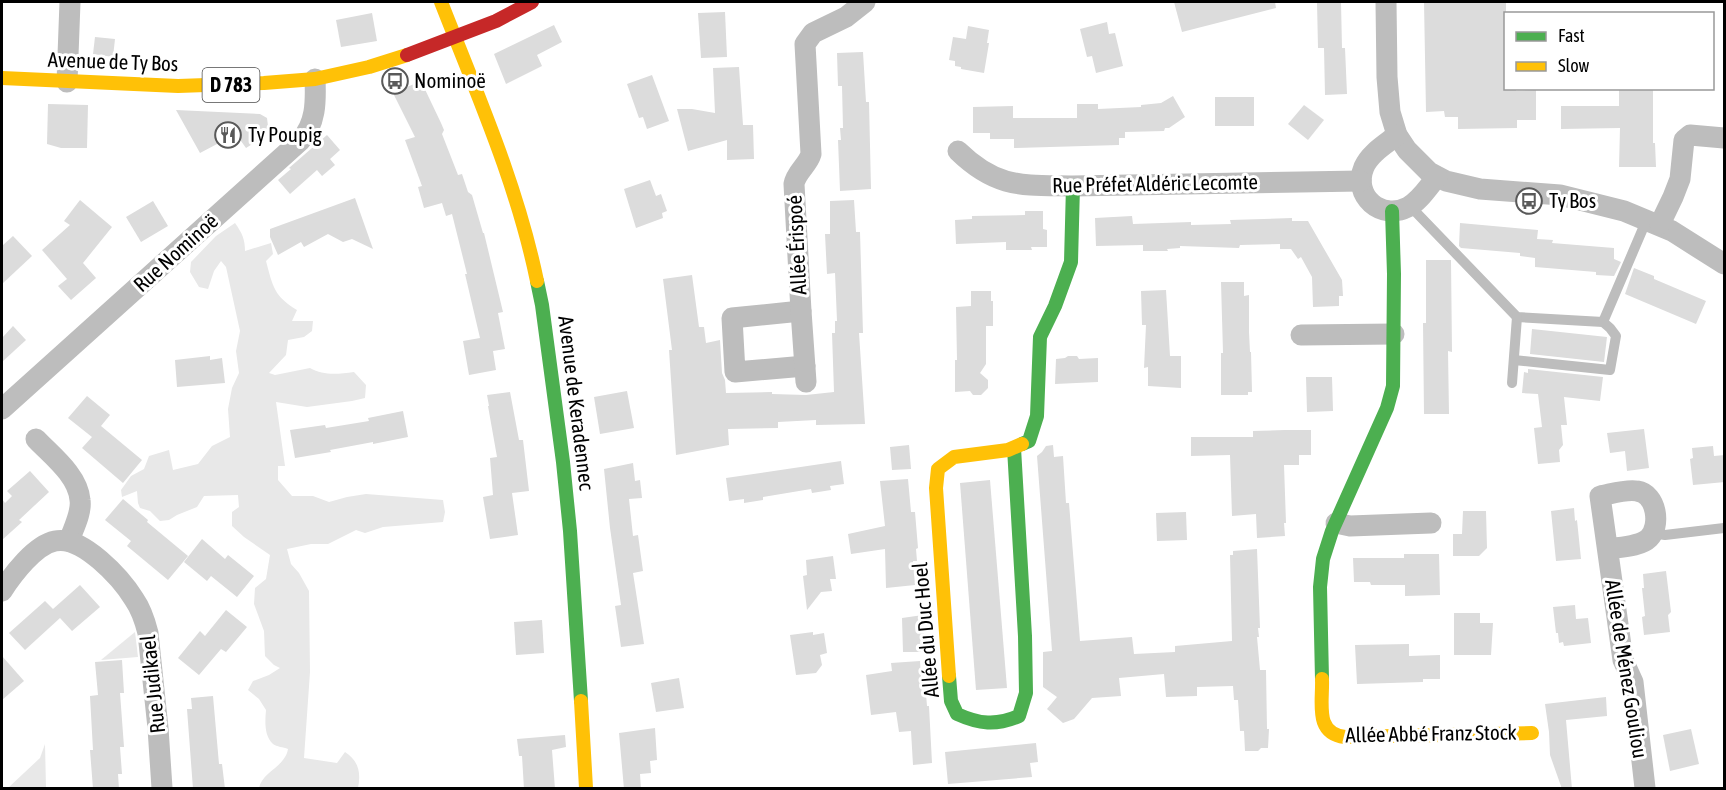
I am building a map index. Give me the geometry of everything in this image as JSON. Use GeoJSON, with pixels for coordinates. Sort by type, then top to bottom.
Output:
{"type":"FeatureCollection","features":[{"type":"Feature","properties":{"kind":"street"},"geometry":{"type":"LineString","coordinates":[[67,82],[70,2]]}},
{"type":"Feature","properties":{"kind":"street","name":"Avenue de Keradennec"},"geometry":{"type":"LineString","coordinates":[[441,2],[506,169],[524,225],[542,305],[570,531],[586,789]]}},
{"type":"Feature","properties":{"kind":"street","name":"Avenue de Ty Bos"},"geometry":{"type":"LineString","coordinates":[[2,78],[178,86],[315,80],[369,67],[455,38],[496,21],[532,2]]}},
{"type":"Feature","properties":{"kind":"street","name":"Allée Érispoé"},"geometry":{"type":"LineString","coordinates":[[801,311],[732,318],[735,372],[806,374],[794,183],[811,154],[805,44],[813,33],[846,17],[865,2]]}},
{"type":"Feature","properties":{"kind":"street"},"geometry":{"type":"LineString","coordinates":[[1386,2],[1389,104],[1393,125],[1397,135],[1413,156],[1437,177],[1480,189],[1566,196],[1616,209],[1653,222],[1685,238],[1725,264]]}},
{"type":"Feature","properties":{"kind":"street","name":"Rue Nominoë"},"geometry":{"type":"LineString","coordinates":[[2,409],[306,136],[315,110],[315,80]]}},
{"type":"Feature","properties":{"kind":"street"},"geometry":{"type":"LineString","coordinates":[[1397,135],[1373,154],[1365,164],[1361,181],[1363,193],[1368,201],[1375,207],[1401,208],[1437,177]]}},
{"type":"Feature","properties":{"kind":"street"},"geometry":{"type":"LineString","coordinates":[[1653,222],[1673,197],[1680,179],[1684,140],[1690,135],[1725,138]]}},
{"type":"Feature","properties":{"kind":"street","name":"Rue Préfet Aldéric Lecomte"},"geometry":{"type":"LineString","coordinates":[[958,151],[979,170],[1004,181],[1034,185],[1361,181]]}},
{"type":"Feature","properties":{"kind":"street"},"geometry":{"type":"LineString","coordinates":[[1014,448],[1029,441],[1037,416],[1040,337],[1055,306],[1071,262],[1073,186]]}},
{"type":"Feature","properties":{"kind":"street","name":"Allée Abbé Franz Stock"},"geometry":{"type":"LineString","coordinates":[[1401,208],[1394,376],[1389,401],[1324,551],[1320,587],[1323,722],[1328,732],[1334,736],[1345,737],[1532,733]]}},
{"type":"Feature","properties":{"kind":"street"},"geometry":{"type":"LineString","coordinates":[[1302,335],[1394,334]]}},
{"type":"Feature","properties":{"kind":"street"},"geometry":{"type":"LineString","coordinates":[[2,591],[30,557],[48,543],[57,540],[69,541],[78,515],[80,500],[71,477],[36,439]]}},
{"type":"Feature","properties":{"kind":"street","name":"Allée du Duc Hoel"},"geometry":{"type":"LineString","coordinates":[[1014,448],[1026,693],[1019,716],[1005,722],[974,722],[957,714],[951,701],[936,488],[938,469],[954,457],[1014,448]]}},
{"type":"Feature","properties":{"kind":"street","name":"Allée de Ménez Gouliou"},"geometry":{"type":"LineString","coordinates":[[1608,549],[1640,543],[1648,540],[1653,533],[1654,506],[1644,493],[1636,491],[1600,496],[1623,660],[1633,682],[1645,789]]}},
{"type":"Feature","properties":{"kind":"street"},"geometry":{"type":"LineString","coordinates":[[1336,523],[1350,526],[1431,523]]}},
{"type":"Feature","properties":{"kind":"street","name":"Rue Judikael"},"geometry":{"type":"LineString","coordinates":[[69,541],[100,560],[135,600],[144,618],[150,649],[162,789]]}},
{"type":"Feature","properties":{"kind":"lane"},"geometry":{"type":"LineString","coordinates":[[1401,208],[1517,317],[1603,322],[1616,336],[1610,370],[1514,360]]}},
{"type":"Feature","properties":{"kind":"lane"},"geometry":{"type":"LineString","coordinates":[[1603,322],[1653,222]]}},
{"type":"Feature","properties":{"kind":"lane"},"geometry":{"type":"LineString","coordinates":[[1512,383],[1517,317]]}},
{"type":"Feature","properties":{"kind":"lane"},"geometry":{"type":"LineString","coordinates":[[1653,533],[1665,535],[1725,528]]}},
{"type":"Feature","properties":{"kind":"shaded area"},"geometry":{"type":"Polygon","coordinates":[[[235,223],[243,236],[245,251],[271,243],[273,254],[266,261],[268,270],[279,295],[297,310],[292,321],[313,321],[312,331],[304,337],[288,340],[286,355],[269,373],[275,375],[310,368],[315,371],[337,374],[354,372],[366,385],[365,398],[352,401],[307,407],[276,402],[285,466],[278,466],[278,480],[292,496],[313,496],[329,502],[366,494],[443,500],[445,512],[443,522],[383,527],[365,533],[356,530],[328,544],[311,544],[287,549],[291,564],[309,591],[310,672],[304,758],[337,763],[345,752],[358,768],[358,788],[259,788],[264,778],[283,760],[288,749],[270,741],[266,728],[266,710],[259,699],[248,690],[253,681],[280,668],[265,656],[264,631],[254,604],[255,588],[266,579],[270,555],[232,526],[232,512],[239,507],[238,495],[204,496],[197,507],[169,520],[160,521],[150,511],[140,508],[137,491],[122,497],[121,490],[131,476],[144,469],[149,456],[169,450],[173,470],[198,464],[212,446],[230,437],[228,409],[232,388],[239,373],[236,351],[240,331],[226,267],[221,261],[214,271],[208,289],[199,287],[190,272],[191,262],[216,236],[235,223]]]}},
{"type":"Feature","properties":{"kind":"shaded area"},"geometry":{"type":"Polygon","coordinates":[[[135,632],[138,657],[101,660],[135,632]]]}},
{"type":"Feature","properties":{"kind":"shaded area"},"geometry":{"type":"Polygon","coordinates":[[[45,744],[46,788],[8,788],[40,758],[45,744]]]}},
{"type":"Feature","properties":{"kind":"building"},"geometry":{"type":"Polygon","coordinates":[[[1174,2],[1275,2],[1276,8],[1182,32],[1174,2]]]}},
{"type":"Feature","properties":{"kind":"building"},"geometry":{"type":"Polygon","coordinates":[[[1317,2],[1341,2],[1342,48],[1345,48],[1347,94],[1325,95],[1324,48],[1318,48],[1317,2]]]}},
{"type":"Feature","properties":{"kind":"building"},"geometry":{"type":"Polygon","coordinates":[[[1424,2],[1506,2],[1504,90],[1536,90],[1536,120],[1517,120],[1517,128],[1458,129],[1458,117],[1445,117],[1444,111],[1426,112],[1424,2]]]}},
{"type":"Feature","properties":{"kind":"building"},"geometry":{"type":"Polygon","coordinates":[[[725,12],[727,57],[701,58],[698,13],[725,12]]]}},
{"type":"Feature","properties":{"kind":"building"},"geometry":{"type":"Polygon","coordinates":[[[372,13],[377,41],[341,47],[336,20],[372,13]]]}},
{"type":"Feature","properties":{"kind":"building"},"geometry":{"type":"Polygon","coordinates":[[[1107,22],[1109,34],[1115,33],[1123,66],[1096,73],[1092,56],[1087,57],[1080,29],[1107,22]]]}},
{"type":"Feature","properties":{"kind":"building"},"geometry":{"type":"Polygon","coordinates":[[[554,25],[562,42],[537,55],[542,66],[506,84],[494,54],[554,25]]]}},
{"type":"Feature","properties":{"kind":"building"},"geometry":{"type":"Polygon","coordinates":[[[968,26],[989,30],[984,73],[961,69],[955,66],[955,61],[949,60],[953,37],[966,39],[968,26]]]}},
{"type":"Feature","properties":{"kind":"building"},"geometry":{"type":"Polygon","coordinates":[[[95,37],[115,39],[113,57],[93,54],[95,37]]]}},
{"type":"Feature","properties":{"kind":"building"},"geometry":{"type":"Polygon","coordinates":[[[863,52],[866,102],[869,102],[871,189],[840,191],[838,140],[841,140],[840,128],[843,128],[842,86],[838,86],[837,53],[863,52]]]}},
{"type":"Feature","properties":{"kind":"building"},"geometry":{"type":"Polygon","coordinates":[[[739,67],[743,125],[753,125],[754,159],[727,160],[727,140],[688,151],[677,109],[715,113],[713,68],[739,67]]]}},
{"type":"Feature","properties":{"kind":"building"},"geometry":{"type":"Polygon","coordinates":[[[652,75],[669,121],[647,129],[643,117],[639,118],[627,84],[652,75]]]}},
{"type":"Feature","properties":{"kind":"building"},"geometry":{"type":"Polygon","coordinates":[[[421,81],[444,130],[442,134],[458,175],[462,174],[468,192],[472,195],[484,233],[503,312],[498,313],[505,349],[493,351],[496,370],[469,375],[463,341],[480,338],[452,214],[446,216],[442,203],[424,208],[418,187],[422,186],[405,140],[415,137],[393,93],[421,81]]]}},
{"type":"Feature","properties":{"kind":"building"},"geometry":{"type":"Polygon","coordinates":[[[1619,90],[1653,90],[1653,143],[1655,143],[1656,167],[1619,167],[1620,128],[1561,129],[1561,106],[1619,106],[1619,90]]]}},
{"type":"Feature","properties":{"kind":"building"},"geometry":{"type":"Polygon","coordinates":[[[1173,96],[1185,117],[1169,128],[1165,128],[1164,131],[1125,132],[1125,138],[1119,138],[1119,145],[1014,148],[1014,139],[990,139],[990,133],[973,133],[973,107],[1013,106],[1013,118],[1077,118],[1077,104],[1098,104],[1098,109],[1141,107],[1141,105],[1161,103],[1173,96]]]}},
{"type":"Feature","properties":{"kind":"building"},"geometry":{"type":"Polygon","coordinates":[[[1215,97],[1254,97],[1254,126],[1215,126],[1215,97]]]}},
{"type":"Feature","properties":{"kind":"building"},"geometry":{"type":"Polygon","coordinates":[[[48,104],[88,105],[87,148],[61,148],[47,144],[48,104]]]}},
{"type":"Feature","properties":{"kind":"building"},"geometry":{"type":"Polygon","coordinates":[[[1304,105],[1324,120],[1308,140],[1288,124],[1304,105]]]}},
{"type":"Feature","properties":{"kind":"building"},"geometry":{"type":"Polygon","coordinates":[[[176,110],[260,114],[267,118],[268,126],[265,136],[246,148],[236,134],[200,153],[176,110]]]}},
{"type":"Feature","properties":{"kind":"building"},"geometry":{"type":"Polygon","coordinates":[[[327,135],[340,150],[330,159],[335,165],[322,176],[317,170],[290,194],[278,180],[327,135]]]}},
{"type":"Feature","properties":{"kind":"building"},"geometry":{"type":"Polygon","coordinates":[[[650,180],[656,196],[661,194],[667,211],[662,213],[663,218],[636,228],[624,189],[650,180]]]}},
{"type":"Feature","properties":{"kind":"building"},"geometry":{"type":"Polygon","coordinates":[[[355,198],[373,249],[352,239],[343,242],[328,234],[304,247],[301,242],[278,255],[270,237],[270,229],[355,198]]]}},
{"type":"Feature","properties":{"kind":"building"},"geometry":{"type":"Polygon","coordinates":[[[80,200],[112,227],[83,263],[96,278],[71,300],[58,286],[67,279],[42,250],[70,225],[64,221],[80,200]]]}},
{"type":"Feature","properties":{"kind":"building"},"geometry":{"type":"Polygon","coordinates":[[[854,200],[856,232],[860,232],[863,333],[859,333],[865,424],[816,425],[816,420],[778,422],[778,428],[728,429],[729,445],[676,455],[669,350],[672,350],[663,279],[692,275],[699,327],[704,327],[706,343],[720,340],[726,393],[772,392],[772,394],[806,395],[834,392],[832,333],[835,333],[835,321],[837,321],[835,273],[827,274],[825,234],[830,234],[830,201],[854,200]]]}},
{"type":"Feature","properties":{"kind":"building"},"geometry":{"type":"Polygon","coordinates":[[[153,201],[168,226],[141,242],[126,217],[153,201]]]}},
{"type":"Feature","properties":{"kind":"building"},"geometry":{"type":"Polygon","coordinates":[[[1025,211],[1043,211],[1043,229],[1047,230],[1047,247],[1031,247],[1032,250],[1006,250],[1006,242],[956,244],[955,220],[972,219],[972,216],[1025,215],[1025,211]]]}},
{"type":"Feature","properties":{"kind":"building"},"geometry":{"type":"Polygon","coordinates":[[[1132,216],[1133,224],[1191,222],[1191,225],[1231,224],[1230,220],[1292,218],[1292,221],[1308,221],[1342,280],[1343,296],[1339,296],[1339,306],[1313,307],[1312,277],[1301,257],[1298,259],[1291,249],[1280,249],[1280,244],[1240,245],[1239,248],[1180,246],[1180,248],[1167,249],[1168,251],[1143,251],[1143,245],[1096,246],[1095,218],[1132,216]]]}},
{"type":"Feature","properties":{"kind":"building"},"geometry":{"type":"Polygon","coordinates":[[[1460,223],[1538,230],[1537,239],[1553,240],[1552,243],[1614,248],[1614,259],[1621,262],[1614,276],[1596,275],[1596,272],[1535,267],[1535,258],[1520,256],[1520,253],[1461,248],[1459,246],[1460,223]]]}},
{"type":"Feature","properties":{"kind":"building"},"geometry":{"type":"Polygon","coordinates":[[[13,236],[32,256],[2,284],[2,246],[13,236]]]}},
{"type":"Feature","properties":{"kind":"building"},"geometry":{"type":"Polygon","coordinates":[[[1426,260],[1451,260],[1452,352],[1448,351],[1449,414],[1424,414],[1423,323],[1426,323],[1426,260]]]}},
{"type":"Feature","properties":{"kind":"building"},"geometry":{"type":"Polygon","coordinates":[[[1634,268],[1706,301],[1696,324],[1625,294],[1634,268]]]}},
{"type":"Feature","properties":{"kind":"building"},"geometry":{"type":"Polygon","coordinates":[[[1221,282],[1244,282],[1244,296],[1249,295],[1252,392],[1248,392],[1248,395],[1221,395],[1221,353],[1223,353],[1221,282]]]}},
{"type":"Feature","properties":{"kind":"building"},"geometry":{"type":"Polygon","coordinates":[[[1166,290],[1170,356],[1181,356],[1181,388],[1148,386],[1148,367],[1144,368],[1146,325],[1142,325],[1141,291],[1166,290]]]}},
{"type":"Feature","properties":{"kind":"building"},"geometry":{"type":"Polygon","coordinates":[[[971,291],[991,291],[991,301],[993,301],[993,326],[986,326],[986,364],[980,373],[988,380],[988,388],[981,395],[973,395],[970,391],[955,392],[956,307],[971,306],[971,291]]]}},
{"type":"Feature","properties":{"kind":"building"},"geometry":{"type":"Polygon","coordinates":[[[13,326],[26,340],[2,362],[2,338],[13,326]]]}},
{"type":"Feature","properties":{"kind":"building"},"geometry":{"type":"Polygon","coordinates":[[[1532,329],[1607,337],[1604,362],[1530,354],[1532,329]]]}},
{"type":"Feature","properties":{"kind":"building"},"geometry":{"type":"Polygon","coordinates":[[[210,356],[210,360],[222,358],[225,383],[177,387],[175,360],[210,356]]]}},
{"type":"Feature","properties":{"kind":"building"},"geometry":{"type":"Polygon","coordinates":[[[1077,356],[1079,359],[1098,358],[1098,382],[1055,384],[1056,359],[1077,356]]]}},
{"type":"Feature","properties":{"kind":"building"},"geometry":{"type":"Polygon","coordinates":[[[1528,369],[1603,377],[1600,401],[1564,397],[1567,425],[1561,425],[1563,445],[1559,450],[1560,462],[1538,464],[1534,428],[1542,427],[1538,394],[1522,393],[1524,372],[1528,373],[1528,369]]]}},
{"type":"Feature","properties":{"kind":"building"},"geometry":{"type":"Polygon","coordinates":[[[1306,377],[1332,377],[1333,411],[1307,412],[1306,377]]]}},
{"type":"Feature","properties":{"kind":"building"},"geometry":{"type":"Polygon","coordinates":[[[627,391],[634,428],[600,434],[594,397],[627,391]]]}},
{"type":"Feature","properties":{"kind":"building"},"geometry":{"type":"Polygon","coordinates":[[[510,392],[519,440],[523,440],[529,491],[512,493],[518,535],[490,539],[483,497],[493,495],[490,458],[497,457],[487,395],[510,392]]]}},
{"type":"Feature","properties":{"kind":"building"},"geometry":{"type":"Polygon","coordinates":[[[87,396],[110,415],[101,426],[142,460],[123,483],[82,448],[92,437],[68,418],[87,396]]]}},
{"type":"Feature","properties":{"kind":"building"},"geometry":{"type":"Polygon","coordinates":[[[403,411],[408,437],[295,458],[290,430],[325,425],[326,428],[369,421],[368,418],[403,411]]]}},
{"type":"Feature","properties":{"kind":"building"},"geometry":{"type":"Polygon","coordinates":[[[1644,429],[1649,468],[1627,471],[1625,451],[1610,453],[1607,433],[1644,429]]]}},
{"type":"Feature","properties":{"kind":"building"},"geometry":{"type":"Polygon","coordinates":[[[1311,430],[1311,455],[1299,455],[1299,465],[1284,465],[1285,536],[1257,538],[1256,514],[1232,516],[1230,455],[1191,456],[1191,437],[1253,437],[1253,431],[1311,430]]]}},
{"type":"Feature","properties":{"kind":"building"},"geometry":{"type":"Polygon","coordinates":[[[909,445],[911,469],[892,470],[890,447],[909,445]]]}},
{"type":"Feature","properties":{"kind":"building"},"geometry":{"type":"Polygon","coordinates":[[[1053,445],[1054,457],[1063,456],[1080,641],[1132,637],[1134,654],[1175,652],[1175,646],[1232,641],[1230,555],[1233,555],[1233,551],[1257,549],[1260,628],[1258,628],[1259,637],[1257,637],[1260,670],[1266,670],[1268,748],[1245,751],[1244,731],[1240,731],[1238,700],[1234,700],[1233,686],[1197,687],[1197,696],[1166,697],[1164,674],[1119,678],[1121,696],[1092,698],[1074,719],[1063,723],[1047,709],[1057,697],[1043,687],[1043,652],[1052,651],[1037,456],[1046,446],[1053,445]]]}},
{"type":"Feature","properties":{"kind":"building"},"geometry":{"type":"Polygon","coordinates":[[[1713,446],[1714,456],[1725,455],[1725,482],[1693,485],[1690,459],[1693,458],[1692,448],[1713,446]]]}},
{"type":"Feature","properties":{"kind":"building"},"geometry":{"type":"Polygon","coordinates":[[[841,461],[844,484],[830,486],[831,490],[812,493],[811,489],[763,497],[763,500],[744,503],[744,499],[729,501],[726,478],[841,461]]]}},
{"type":"Feature","properties":{"kind":"building"},"geometry":{"type":"Polygon","coordinates":[[[633,463],[635,481],[640,480],[642,498],[629,499],[633,536],[638,535],[643,571],[633,573],[644,644],[621,647],[615,606],[621,605],[604,469],[633,463]]]}},
{"type":"Feature","properties":{"kind":"building"},"geometry":{"type":"Polygon","coordinates":[[[30,471],[49,492],[19,520],[22,522],[2,540],[2,499],[5,503],[12,496],[7,491],[30,471]]]}},
{"type":"Feature","properties":{"kind":"building"},"geometry":{"type":"Polygon","coordinates":[[[908,479],[911,512],[915,512],[918,548],[916,549],[917,561],[913,561],[915,585],[886,588],[885,549],[851,554],[848,534],[885,526],[880,481],[908,479]]]}},
{"type":"Feature","properties":{"kind":"building"},"geometry":{"type":"Polygon","coordinates":[[[990,480],[1007,688],[976,690],[960,483],[990,480]]]}},
{"type":"Feature","properties":{"kind":"building"},"geometry":{"type":"Polygon","coordinates":[[[123,499],[188,556],[168,580],[127,546],[131,541],[105,520],[123,499]]]}},
{"type":"Feature","properties":{"kind":"building"},"geometry":{"type":"Polygon","coordinates":[[[1574,508],[1581,559],[1556,561],[1551,511],[1574,508]]]}},
{"type":"Feature","properties":{"kind":"building"},"geometry":{"type":"Polygon","coordinates":[[[1463,511],[1486,511],[1487,548],[1479,556],[1453,556],[1453,534],[1462,534],[1463,511]]]}},
{"type":"Feature","properties":{"kind":"building"},"geometry":{"type":"Polygon","coordinates":[[[1186,512],[1187,540],[1157,541],[1156,513],[1186,512]]]}},
{"type":"Feature","properties":{"kind":"building"},"geometry":{"type":"Polygon","coordinates":[[[202,539],[225,559],[228,555],[254,576],[237,597],[211,576],[207,581],[184,562],[202,539]]]}},
{"type":"Feature","properties":{"kind":"building"},"geometry":{"type":"Polygon","coordinates":[[[1404,554],[1439,554],[1440,595],[1405,596],[1405,585],[1371,585],[1370,582],[1354,582],[1353,558],[1404,558],[1404,554]]]}},
{"type":"Feature","properties":{"kind":"building"},"geometry":{"type":"Polygon","coordinates":[[[833,556],[836,579],[830,579],[832,591],[821,592],[807,610],[803,576],[807,575],[806,560],[833,556]]]}},
{"type":"Feature","properties":{"kind":"building"},"geometry":{"type":"Polygon","coordinates":[[[1666,571],[1671,612],[1668,615],[1670,632],[1644,635],[1643,574],[1666,571]]]}},
{"type":"Feature","properties":{"kind":"building"},"geometry":{"type":"Polygon","coordinates":[[[80,585],[100,607],[72,631],[60,618],[25,650],[9,633],[45,601],[53,609],[80,585]]]}},
{"type":"Feature","properties":{"kind":"building"},"geometry":{"type":"Polygon","coordinates":[[[1575,605],[1576,619],[1588,618],[1591,643],[1564,646],[1563,642],[1559,643],[1558,633],[1556,633],[1553,607],[1575,605]]]}},
{"type":"Feature","properties":{"kind":"building"},"geometry":{"type":"Polygon","coordinates":[[[226,610],[247,627],[226,652],[221,649],[199,675],[178,658],[200,631],[205,636],[226,610]]]}},
{"type":"Feature","properties":{"kind":"building"},"geometry":{"type":"Polygon","coordinates":[[[1454,613],[1480,613],[1480,623],[1493,623],[1491,655],[1454,655],[1454,613]]]}},
{"type":"Feature","properties":{"kind":"building"},"geometry":{"type":"Polygon","coordinates":[[[923,615],[922,652],[903,652],[902,618],[923,615]]]}},
{"type":"Feature","properties":{"kind":"building"},"geometry":{"type":"Polygon","coordinates":[[[542,620],[544,653],[516,655],[514,622],[542,620]]]}},
{"type":"Feature","properties":{"kind":"building"},"geometry":{"type":"Polygon","coordinates":[[[813,632],[813,635],[824,633],[827,653],[820,655],[822,665],[816,673],[796,675],[790,635],[813,632]]]}},
{"type":"Feature","properties":{"kind":"building"},"geometry":{"type":"Polygon","coordinates":[[[1409,644],[1409,656],[1440,655],[1440,679],[1423,679],[1423,682],[1357,684],[1355,645],[1409,644]]]}},
{"type":"Feature","properties":{"kind":"building"},"geometry":{"type":"Polygon","coordinates":[[[2,656],[24,681],[2,700],[2,656]]]}},
{"type":"Feature","properties":{"kind":"building"},"geometry":{"type":"Polygon","coordinates":[[[122,660],[124,693],[120,693],[124,747],[120,747],[122,774],[118,774],[119,789],[93,789],[90,696],[98,695],[95,662],[122,660]]]}},
{"type":"Feature","properties":{"kind":"building"},"geometry":{"type":"Polygon","coordinates":[[[920,661],[922,694],[926,694],[927,706],[929,706],[932,763],[913,765],[911,731],[899,732],[896,712],[871,715],[866,675],[892,671],[891,663],[920,661]]]}},
{"type":"Feature","properties":{"kind":"building"},"geometry":{"type":"Polygon","coordinates":[[[679,678],[684,708],[656,712],[651,683],[679,678]]]}},
{"type":"Feature","properties":{"kind":"building"},"geometry":{"type":"Polygon","coordinates":[[[213,696],[219,764],[222,764],[225,789],[193,789],[187,709],[192,709],[191,698],[213,696]]]}},
{"type":"Feature","properties":{"kind":"building"},"geometry":{"type":"Polygon","coordinates":[[[1606,697],[1607,716],[1566,720],[1572,789],[1562,789],[1550,755],[1545,704],[1606,697]]]}},
{"type":"Feature","properties":{"kind":"building"},"geometry":{"type":"Polygon","coordinates":[[[655,728],[657,760],[650,761],[651,773],[640,774],[641,789],[624,789],[619,733],[655,728]]]}},
{"type":"Feature","properties":{"kind":"building"},"geometry":{"type":"Polygon","coordinates":[[[1691,729],[1699,764],[1670,771],[1663,735],[1691,729]]]}},
{"type":"Feature","properties":{"kind":"building"},"geometry":{"type":"Polygon","coordinates":[[[565,735],[566,747],[552,750],[555,789],[524,789],[522,756],[519,756],[517,739],[565,735]]]}},
{"type":"Feature","properties":{"kind":"building"},"geometry":{"type":"Polygon","coordinates":[[[1036,743],[1038,762],[1030,763],[1032,777],[948,784],[945,752],[1036,743]]]}},
{"type":"Feature","properties":{"kind":"traffic: fast"},"geometry":{"type":"LineString","coordinates":[[1022,444],[1029,441],[1037,416],[1040,337],[1055,306],[1071,262],[1073,186]]}},
{"type":"Feature","properties":{"kind":"traffic: fast"},"geometry":{"type":"LineString","coordinates":[[1322,679],[1320,587],[1323,559],[1332,531],[1387,408],[1393,386],[1392,211]]}},
{"type":"Feature","properties":{"kind":"traffic: fast"},"geometry":{"type":"LineString","coordinates":[[537,281],[563,462],[581,701]]}},
{"type":"Feature","properties":{"kind":"traffic: fast"},"geometry":{"type":"LineString","coordinates":[[949,676],[951,701],[957,714],[973,720],[988,722],[1003,721],[1019,716],[1026,693],[1025,636],[1014,448]]}},
{"type":"Feature","properties":{"kind":"traffic: slow"},"geometry":{"type":"LineString","coordinates":[[441,2],[507,174],[519,209],[537,281]]}},
{"type":"Feature","properties":{"kind":"traffic: slow"},"geometry":{"type":"LineString","coordinates":[[2,78],[178,86],[264,83],[315,79],[369,67],[407,55]]}},
{"type":"Feature","properties":{"kind":"traffic: slow"},"geometry":{"type":"LineString","coordinates":[[949,676],[936,488],[938,469],[954,457],[1008,450],[1022,444]]}},
{"type":"Feature","properties":{"kind":"traffic: slow"},"geometry":{"type":"LineString","coordinates":[[1322,679],[1324,723],[1328,730],[1345,737],[1532,733]]}},
{"type":"Feature","properties":{"kind":"traffic: slow"},"geometry":{"type":"LineString","coordinates":[[581,701],[586,788]]}},
{"type":"Feature","properties":{"kind":"traffic: jam"},"geometry":{"type":"LineString","coordinates":[[407,55],[496,21],[532,2]]}},
{"type":"Feature","properties":{"kind":"place","name":"Nominoë"},"geometry":{"type":"Point","coordinates":[395,81]}},
{"type":"Feature","properties":{"kind":"place","name":"Ty Poupig"},"geometry":{"type":"Point","coordinates":[228,135]}},
{"type":"Feature","properties":{"kind":"place","name":"Ty Bos"},"geometry":{"type":"Point","coordinates":[1529,201]}}]}
